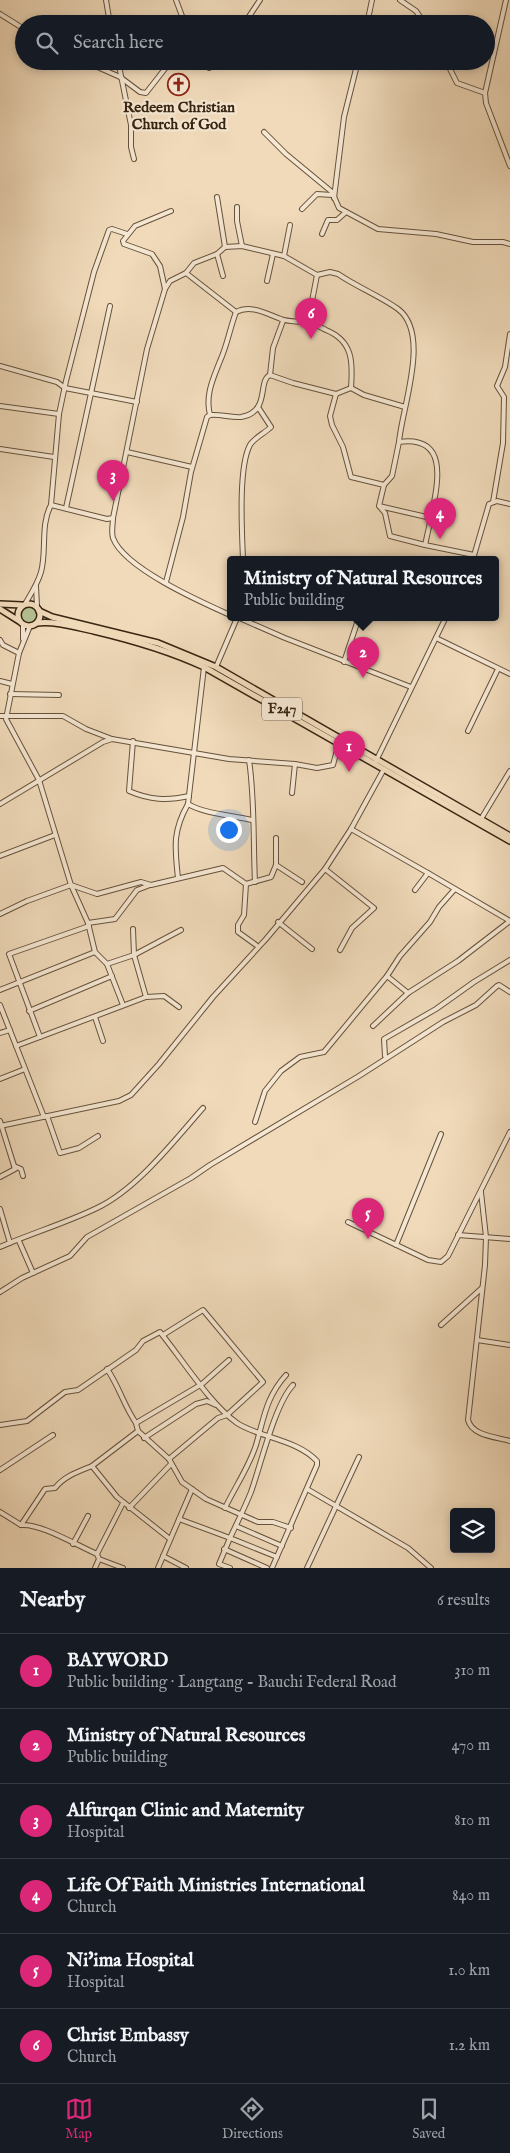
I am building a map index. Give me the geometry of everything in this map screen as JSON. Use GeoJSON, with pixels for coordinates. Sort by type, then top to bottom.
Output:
{"type":"FeatureCollection","features":[{"type":"Feature","properties":{"kind":"main road","name":"F247"},"geometry":{"type":"LineString","coordinates":[[0,604],[24,605],[38,609],[52,617],[158,643],[216,667],[376,761],[510,836]]}},
{"type":"Feature","properties":{"kind":"main road"},"geometry":{"type":"LineString","coordinates":[[21,623],[18,611],[24,605]]}},
{"type":"Feature","properties":{"kind":"main road"},"geometry":{"type":"LineString","coordinates":[[37,623],[38,609]]}},
{"type":"Feature","properties":{"kind":"main road"},"geometry":{"type":"LineString","coordinates":[[0,610],[21,623],[30,626]]}},
{"type":"Feature","properties":{"kind":"main road","name":"F247"},"geometry":{"type":"LineString","coordinates":[[30,626],[37,623],[54,623],[129,639],[163,649],[204,667],[339,743],[376,761],[384,769],[510,841]]}},
{"type":"Feature","properties":{"kind":"street"},"geometry":{"type":"LineString","coordinates":[[106,0],[108,15]]}},
{"type":"Feature","properties":{"kind":"street"},"geometry":{"type":"LineString","coordinates":[[176,0],[182,15]]}},
{"type":"Feature","properties":{"kind":"street"},"geometry":{"type":"LineString","coordinates":[[250,15],[260,0]]}},
{"type":"Feature","properties":{"kind":"street"},"geometry":{"type":"LineString","coordinates":[[368,15],[372,0]]}},
{"type":"Feature","properties":{"kind":"street"},"geometry":{"type":"LineString","coordinates":[[400,0],[419,15]]}},
{"type":"Feature","properties":{"kind":"street"},"geometry":{"type":"LineString","coordinates":[[495,49],[506,0]]}},
{"type":"Feature","properties":{"kind":"street"},"geometry":{"type":"LineString","coordinates":[[0,14],[15,23]]}},
{"type":"Feature","properties":{"kind":"street"},"geometry":{"type":"LineString","coordinates":[[104,70],[120,77],[140,92],[146,93],[164,70]]}},
{"type":"Feature","properties":{"kind":"street"},"geometry":{"type":"LineString","coordinates":[[119,70],[131,125],[131,147],[134,159]]}},
{"type":"Feature","properties":{"kind":"street"},"geometry":{"type":"LineString","coordinates":[[334,200],[344,117],[356,70]]}},
{"type":"Feature","properties":{"kind":"street"},"geometry":{"type":"LineString","coordinates":[[450,70],[457,83],[485,93]]}},
{"type":"Feature","properties":{"kind":"street"},"geometry":{"type":"LineString","coordinates":[[490,70],[485,93],[486,103],[510,166]]}},
{"type":"Feature","properties":{"kind":"street"},"geometry":{"type":"LineString","coordinates":[[264,132],[332,195],[339,208],[378,229],[436,234],[473,242],[503,242],[510,244]]}},
{"type":"Feature","properties":{"kind":"street"},"geometry":{"type":"LineString","coordinates":[[302,209],[317,194],[332,195]]}},
{"type":"Feature","properties":{"kind":"street"},"geometry":{"type":"LineString","coordinates":[[217,197],[225,247]]}},
{"type":"Feature","properties":{"kind":"street"},"geometry":{"type":"LineString","coordinates":[[237,207],[237,221],[242,246]]}},
{"type":"Feature","properties":{"kind":"street"},"geometry":{"type":"LineString","coordinates":[[165,289],[159,263],[152,254],[123,243],[127,234],[135,226],[170,211]]}},
{"type":"Feature","properties":{"kind":"street"},"geometry":{"type":"LineString","coordinates":[[322,234],[328,220],[336,220],[346,212]]}},
{"type":"Feature","properties":{"kind":"street"},"geometry":{"type":"LineString","coordinates":[[284,256],[290,225]]}},
{"type":"Feature","properties":{"kind":"street"},"geometry":{"type":"LineString","coordinates":[[24,605],[41,572],[48,513],[52,505],[54,457],[58,443],[59,414],[91,281],[108,232],[112,228],[127,234]]}},
{"type":"Feature","properties":{"kind":"street"},"geometry":{"type":"LineString","coordinates":[[227,614],[202,603],[145,572],[126,556],[113,537],[113,518],[146,349],[165,289],[176,276],[186,273],[194,263],[218,254],[225,247],[242,246],[284,256],[317,276],[330,272],[338,274],[399,310],[410,323],[414,342],[405,407],[392,476],[384,485],[379,506]]}},
{"type":"Feature","properties":{"kind":"street"},"geometry":{"type":"LineString","coordinates":[[218,254],[223,276]]}},
{"type":"Feature","properties":{"kind":"street"},"geometry":{"type":"LineString","coordinates":[[267,281],[273,254]]}},
{"type":"Feature","properties":{"kind":"street"},"geometry":{"type":"LineString","coordinates":[[186,273],[236,312]]}},
{"type":"Feature","properties":{"kind":"street"},"geometry":{"type":"LineString","coordinates":[[308,322],[317,276]]}},
{"type":"Feature","properties":{"kind":"street"},"geometry":{"type":"LineString","coordinates":[[66,508],[110,306]]}},
{"type":"Feature","properties":{"kind":"street"},"geometry":{"type":"LineString","coordinates":[[236,312],[240,310],[260,310],[283,321],[308,322],[332,332],[344,341],[350,350],[353,364],[351,388]]}},
{"type":"Feature","properties":{"kind":"street"},"geometry":{"type":"LineString","coordinates":[[166,582],[192,467],[210,414],[207,404],[214,371],[220,362],[236,312]]}},
{"type":"Feature","properties":{"kind":"street"},"geometry":{"type":"LineString","coordinates":[[210,414],[243,416],[258,408],[263,397],[267,376],[270,375],[273,348],[283,321]]}},
{"type":"Feature","properties":{"kind":"street"},"geometry":{"type":"LineString","coordinates":[[474,556],[487,510],[493,502],[504,442],[504,397],[497,386],[505,366],[510,334]]}},
{"type":"Feature","properties":{"kind":"street"},"geometry":{"type":"LineString","coordinates":[[0,366],[57,382],[65,388],[137,402]]}},
{"type":"Feature","properties":{"kind":"street"},"geometry":{"type":"LineString","coordinates":[[270,375],[336,394],[351,388]]}},
{"type":"Feature","properties":{"kind":"street"},"geometry":{"type":"LineString","coordinates":[[351,388],[364,395],[405,407]]}},
{"type":"Feature","properties":{"kind":"street"},"geometry":{"type":"LineString","coordinates":[[336,394],[330,416],[342,447],[350,478],[384,485]]}},
{"type":"Feature","properties":{"kind":"street"},"geometry":{"type":"LineString","coordinates":[[0,406],[59,414]]}},
{"type":"Feature","properties":{"kind":"street"},"geometry":{"type":"LineString","coordinates":[[244,556],[243,478],[246,461],[250,445],[271,428],[258,408]]}},
{"type":"Feature","properties":{"kind":"street"},"geometry":{"type":"LineString","coordinates":[[398,442],[423,444],[436,458],[438,482],[425,545]]}},
{"type":"Feature","properties":{"kind":"street"},"geometry":{"type":"LineString","coordinates":[[0,449],[54,457]]}},
{"type":"Feature","properties":{"kind":"street"},"geometry":{"type":"LineString","coordinates":[[127,452],[192,467]]}},
{"type":"Feature","properties":{"kind":"street"},"geometry":{"type":"LineString","coordinates":[[493,502],[510,504]]}},
{"type":"Feature","properties":{"kind":"street"},"geometry":{"type":"LineString","coordinates":[[52,505],[107,519],[113,518]]}},
{"type":"Feature","properties":{"kind":"street"},"geometry":{"type":"LineString","coordinates":[[379,506],[431,518]]}},
{"type":"Feature","properties":{"kind":"street"},"geometry":{"type":"LineString","coordinates":[[379,506],[385,513],[390,536],[470,556]]}},
{"type":"Feature","properties":{"kind":"street"},"geometry":{"type":"LineString","coordinates":[[36,584],[38,609]]}},
{"type":"Feature","properties":{"kind":"street"},"geometry":{"type":"LineString","coordinates":[[216,667],[233,621]]}},
{"type":"Feature","properties":{"kind":"street"},"geometry":{"type":"LineString","coordinates":[[245,621],[411,687]]}},
{"type":"Feature","properties":{"kind":"street"},"geometry":{"type":"LineString","coordinates":[[344,662],[358,621]]}},
{"type":"Feature","properties":{"kind":"street"},"geometry":{"type":"LineString","coordinates":[[376,761],[444,621]]}},
{"type":"Feature","properties":{"kind":"street"},"geometry":{"type":"LineString","coordinates":[[21,623],[23,641]]}},
{"type":"Feature","properties":{"kind":"street"},"geometry":{"type":"LineString","coordinates":[[30,626],[19,653],[6,719],[39,780],[71,885],[88,924],[96,952],[106,964],[123,1005]]}},
{"type":"Feature","properties":{"kind":"street"},"geometry":{"type":"LineString","coordinates":[[436,638],[510,674]]}},
{"type":"Feature","properties":{"kind":"street"},"geometry":{"type":"LineString","coordinates":[[0,640],[3,645],[19,653]]}},
{"type":"Feature","properties":{"kind":"street"},"geometry":{"type":"LineString","coordinates":[[178,878],[174,836],[177,824],[188,804],[204,667]]}},
{"type":"Feature","properties":{"kind":"street"},"geometry":{"type":"LineString","coordinates":[[468,732],[498,669]]}},
{"type":"Feature","properties":{"kind":"street"},"geometry":{"type":"LineString","coordinates":[[0,681],[12,684]]}},
{"type":"Feature","properties":{"kind":"street"},"geometry":{"type":"LineString","coordinates":[[10,694],[59,694]]}},
{"type":"Feature","properties":{"kind":"street"},"geometry":{"type":"LineString","coordinates":[[0,716],[8,714],[63,716],[86,729],[112,739],[133,741],[229,759],[295,764],[317,768],[333,765],[339,743]]}},
{"type":"Feature","properties":{"kind":"street"},"geometry":{"type":"LineString","coordinates":[[0,804],[112,739]]}},
{"type":"Feature","properties":{"kind":"street"},"geometry":{"type":"LineString","coordinates":[[133,741],[128,791],[147,799],[170,800],[189,796]]}},
{"type":"Feature","properties":{"kind":"street"},"geometry":{"type":"LineString","coordinates":[[249,760],[254,791],[252,820],[255,882]]}},
{"type":"Feature","properties":{"kind":"street"},"geometry":{"type":"LineString","coordinates":[[292,793],[295,764]]}},
{"type":"Feature","properties":{"kind":"street"},"geometry":{"type":"LineString","coordinates":[[0,1177],[13,1171],[14,1166],[1,1124],[120,1101],[131,1095],[325,869],[351,829],[384,769]]}},
{"type":"Feature","properties":{"kind":"street"},"geometry":{"type":"LineString","coordinates":[[481,819],[510,771]]}},
{"type":"Feature","properties":{"kind":"street"},"geometry":{"type":"LineString","coordinates":[[188,804],[196,808],[252,820]]}},
{"type":"Feature","properties":{"kind":"street"},"geometry":{"type":"LineString","coordinates":[[351,829],[438,877],[454,890],[510,921],[464,957],[408,993],[373,1026]]}},
{"type":"Feature","properties":{"kind":"street"},"geometry":{"type":"LineString","coordinates":[[0,856],[55,835]]}},
{"type":"Feature","properties":{"kind":"street"},"geometry":{"type":"LineString","coordinates":[[40,1037],[9,954],[88,924],[114,919],[137,890],[151,884],[223,868],[246,884],[272,877],[276,865],[276,838]]}},
{"type":"Feature","properties":{"kind":"street"},"geometry":{"type":"LineString","coordinates":[[276,865],[302,882]]}},
{"type":"Feature","properties":{"kind":"street"},"geometry":{"type":"LineString","coordinates":[[325,869],[374,908],[352,928],[340,950]]}},
{"type":"Feature","properties":{"kind":"street"},"geometry":{"type":"LineString","coordinates":[[414,890],[428,873]]}},
{"type":"Feature","properties":{"kind":"street"},"geometry":{"type":"LineString","coordinates":[[0,914],[27,901],[71,885],[97,894],[141,882],[151,884]]}},
{"type":"Feature","properties":{"kind":"street"},"geometry":{"type":"LineString","coordinates":[[246,884],[244,915],[238,925],[238,932],[256,945]]}},
{"type":"Feature","properties":{"kind":"street"},"geometry":{"type":"LineString","coordinates":[[255,1122],[265,1091],[282,1071],[300,1057],[324,1052],[387,976],[400,956],[430,922],[439,907],[454,890]]}},
{"type":"Feature","properties":{"kind":"street"},"geometry":{"type":"LineString","coordinates":[[278,922],[312,949]]}},
{"type":"Feature","properties":{"kind":"street"},"geometry":{"type":"LineString","coordinates":[[133,929],[134,955],[146,997]]}},
{"type":"Feature","properties":{"kind":"street"},"geometry":{"type":"LineString","coordinates":[[106,964],[134,955],[181,930]]}},
{"type":"Feature","properties":{"kind":"street"},"geometry":{"type":"LineString","coordinates":[[0,990],[96,952]]}},
{"type":"Feature","properties":{"kind":"street"},"geometry":{"type":"LineString","coordinates":[[386,1056],[383,1046],[384,1039],[436,1009],[474,982],[510,960]]}},
{"type":"Feature","properties":{"kind":"street"},"geometry":{"type":"LineString","coordinates":[[29,1011],[112,976]]}},
{"type":"Feature","properties":{"kind":"street"},"geometry":{"type":"LineString","coordinates":[[387,976],[408,993]]}},
{"type":"Feature","properties":{"kind":"street"},"geometry":{"type":"LineString","coordinates":[[0,1292],[33,1273],[70,1256],[87,1237],[192,1178],[210,1165],[359,1076],[386,1056],[476,1004],[497,986],[499,985],[510,992]]}},
{"type":"Feature","properties":{"kind":"street"},"geometry":{"type":"LineString","coordinates":[[16,1046],[146,997],[164,996],[178,1007]]}},
{"type":"Feature","properties":{"kind":"street"},"geometry":{"type":"LineString","coordinates":[[0,1005],[2,1016],[10,1030],[60,1153],[79,1148],[98,1136]]}},
{"type":"Feature","properties":{"kind":"street"},"geometry":{"type":"LineString","coordinates":[[95,1017],[103,1040]]}},
{"type":"Feature","properties":{"kind":"street"},"geometry":{"type":"LineString","coordinates":[[0,1033],[10,1030]]}},
{"type":"Feature","properties":{"kind":"street"},"geometry":{"type":"LineString","coordinates":[[0,1078],[25,1069]]}},
{"type":"Feature","properties":{"kind":"street"},"geometry":{"type":"LineString","coordinates":[[0,1247],[98,1208],[126,1188],[152,1164],[203,1108]]}},
{"type":"Feature","properties":{"kind":"street"},"geometry":{"type":"LineString","coordinates":[[348,1222],[428,1260],[441,1262],[448,1256],[510,1132]]}},
{"type":"Feature","properties":{"kind":"street"},"geometry":{"type":"LineString","coordinates":[[396,1245],[441,1134]]}},
{"type":"Feature","properties":{"kind":"street"},"geometry":{"type":"LineString","coordinates":[[14,1166],[21,1169],[23,1176]]}},
{"type":"Feature","properties":{"kind":"street"},"geometry":{"type":"LineString","coordinates":[[481,1192],[486,1237],[469,1424],[476,1431],[510,1441]]}},
{"type":"Feature","properties":{"kind":"street"},"geometry":{"type":"LineString","coordinates":[[0,1209],[10,1243]]}},
{"type":"Feature","properties":{"kind":"street"},"geometry":{"type":"LineString","coordinates":[[458,1234],[510,1240]]}},
{"type":"Feature","properties":{"kind":"street"},"geometry":{"type":"LineString","coordinates":[[19,1241],[33,1273]]}},
{"type":"Feature","properties":{"kind":"street"},"geometry":{"type":"LineString","coordinates":[[442,1325],[482,1288]]}},
{"type":"Feature","properties":{"kind":"street"},"geometry":{"type":"LineString","coordinates":[[163,1335],[203,1310],[263,1382],[227,1415],[218,1418],[169,1459]]}},
{"type":"Feature","properties":{"kind":"street"},"geometry":{"type":"LineString","coordinates":[[0,1425],[27,1420],[65,1392],[78,1390],[136,1350],[143,1341],[160,1332],[227,1415],[239,1424],[280,1439],[317,1461],[317,1466],[299,1509],[272,1568]]}},
{"type":"Feature","properties":{"kind":"street"},"geometry":{"type":"LineString","coordinates":[[477,1340],[510,1345]]}},
{"type":"Feature","properties":{"kind":"street"},"geometry":{"type":"LineString","coordinates":[[136,1423],[202,1384],[229,1360]]}},
{"type":"Feature","properties":{"kind":"street"},"geometry":{"type":"LineString","coordinates":[[107,1369],[116,1382],[126,1409],[136,1423],[138,1431],[169,1459],[179,1479],[192,1489],[225,1508],[258,1522],[273,1522],[291,1528]]}},
{"type":"Feature","properties":{"kind":"street"},"geometry":{"type":"LineString","coordinates":[[225,1508],[248,1464],[273,1390],[286,1375]]}},
{"type":"Feature","properties":{"kind":"street"},"geometry":{"type":"LineString","coordinates":[[230,1568],[218,1566],[250,1494],[286,1393],[294,1385]]}},
{"type":"Feature","properties":{"kind":"street"},"geometry":{"type":"LineString","coordinates":[[144,1438],[196,1404],[207,1401],[218,1406]]}},
{"type":"Feature","properties":{"kind":"street"},"geometry":{"type":"LineString","coordinates":[[21,1525],[45,1489],[55,1488],[62,1480],[72,1474],[92,1466],[138,1431]]}},
{"type":"Feature","properties":{"kind":"street"},"geometry":{"type":"LineString","coordinates":[[0,1470],[53,1435]]}},
{"type":"Feature","properties":{"kind":"street"},"geometry":{"type":"LineString","coordinates":[[307,1568],[359,1457]]}},
{"type":"Feature","properties":{"kind":"street"},"geometry":{"type":"LineString","coordinates":[[129,1508],[172,1464]]}},
{"type":"Feature","properties":{"kind":"street"},"geometry":{"type":"LineString","coordinates":[[92,1466],[101,1480],[123,1503],[170,1539]]}},
{"type":"Feature","properties":{"kind":"street"},"geometry":{"type":"LineString","coordinates":[[158,1568],[192,1489]]}},
{"type":"Feature","properties":{"kind":"street"},"geometry":{"type":"LineString","coordinates":[[307,1489],[336,1504],[408,1548],[431,1568]]}},
{"type":"Feature","properties":{"kind":"street"},"geometry":{"type":"LineString","coordinates":[[299,1509],[306,1502]]}},
{"type":"Feature","properties":{"kind":"street"},"geometry":{"type":"LineString","coordinates":[[95,1568],[98,1556],[123,1503]]}},
{"type":"Feature","properties":{"kind":"street"},"geometry":{"type":"LineString","coordinates":[[0,1512],[21,1525],[26,1524],[49,1533],[120,1568]]}},
{"type":"Feature","properties":{"kind":"street"},"geometry":{"type":"LineString","coordinates":[[73,1544],[88,1516]]}},
{"type":"Feature","properties":{"kind":"street"},"geometry":{"type":"LineString","coordinates":[[179,1519],[277,1557]]}},
{"type":"Feature","properties":{"kind":"street"},"geometry":{"type":"LineString","coordinates":[[236,1526],[282,1546]]}},
{"type":"Feature","properties":{"kind":"street"},"geometry":{"type":"LineString","coordinates":[[224,1549],[267,1568]]}},
{"type":"Feature","properties":{"kind":"street"},"geometry":{"type":"LineString","coordinates":[[163,1556],[186,1568]]}},
{"type":"Feature","properties":{"kind":"green space"},"geometry":{"type":"Polygon","coordinates":[[[29,605],[36,608],[39,615],[36,622],[29,625],[22,622],[19,615],[22,608],[29,605]]]}},
{"type":"Feature","properties":{"kind":"place","name":"Redeem Christian Church of God"},"geometry":{"type":"Point","coordinates":[179,84]}},
{"type":"Feature","properties":{"kind":"place","name":"Christ Embassy"},"geometry":{"type":"Point","coordinates":[311,339]}},
{"type":"Feature","properties":{"kind":"place","name":"Alfurqan Clinic and Maternity"},"geometry":{"type":"Point","coordinates":[113,501]}},
{"type":"Feature","properties":{"kind":"place","name":"Life Of Faith Ministries International"},"geometry":{"type":"Point","coordinates":[440,539]}},
{"type":"Feature","properties":{"kind":"place","name":"Ministry of Natural Resources"},"geometry":{"type":"Point","coordinates":[363,678]}},
{"type":"Feature","properties":{"kind":"place","name":"BAYWORD"},"geometry":{"type":"Point","coordinates":[349,772]}},
{"type":"Feature","properties":{"kind":"place","name":"Ni'ima Hospital"},"geometry":{"type":"Point","coordinates":[368,1239]}}]}
